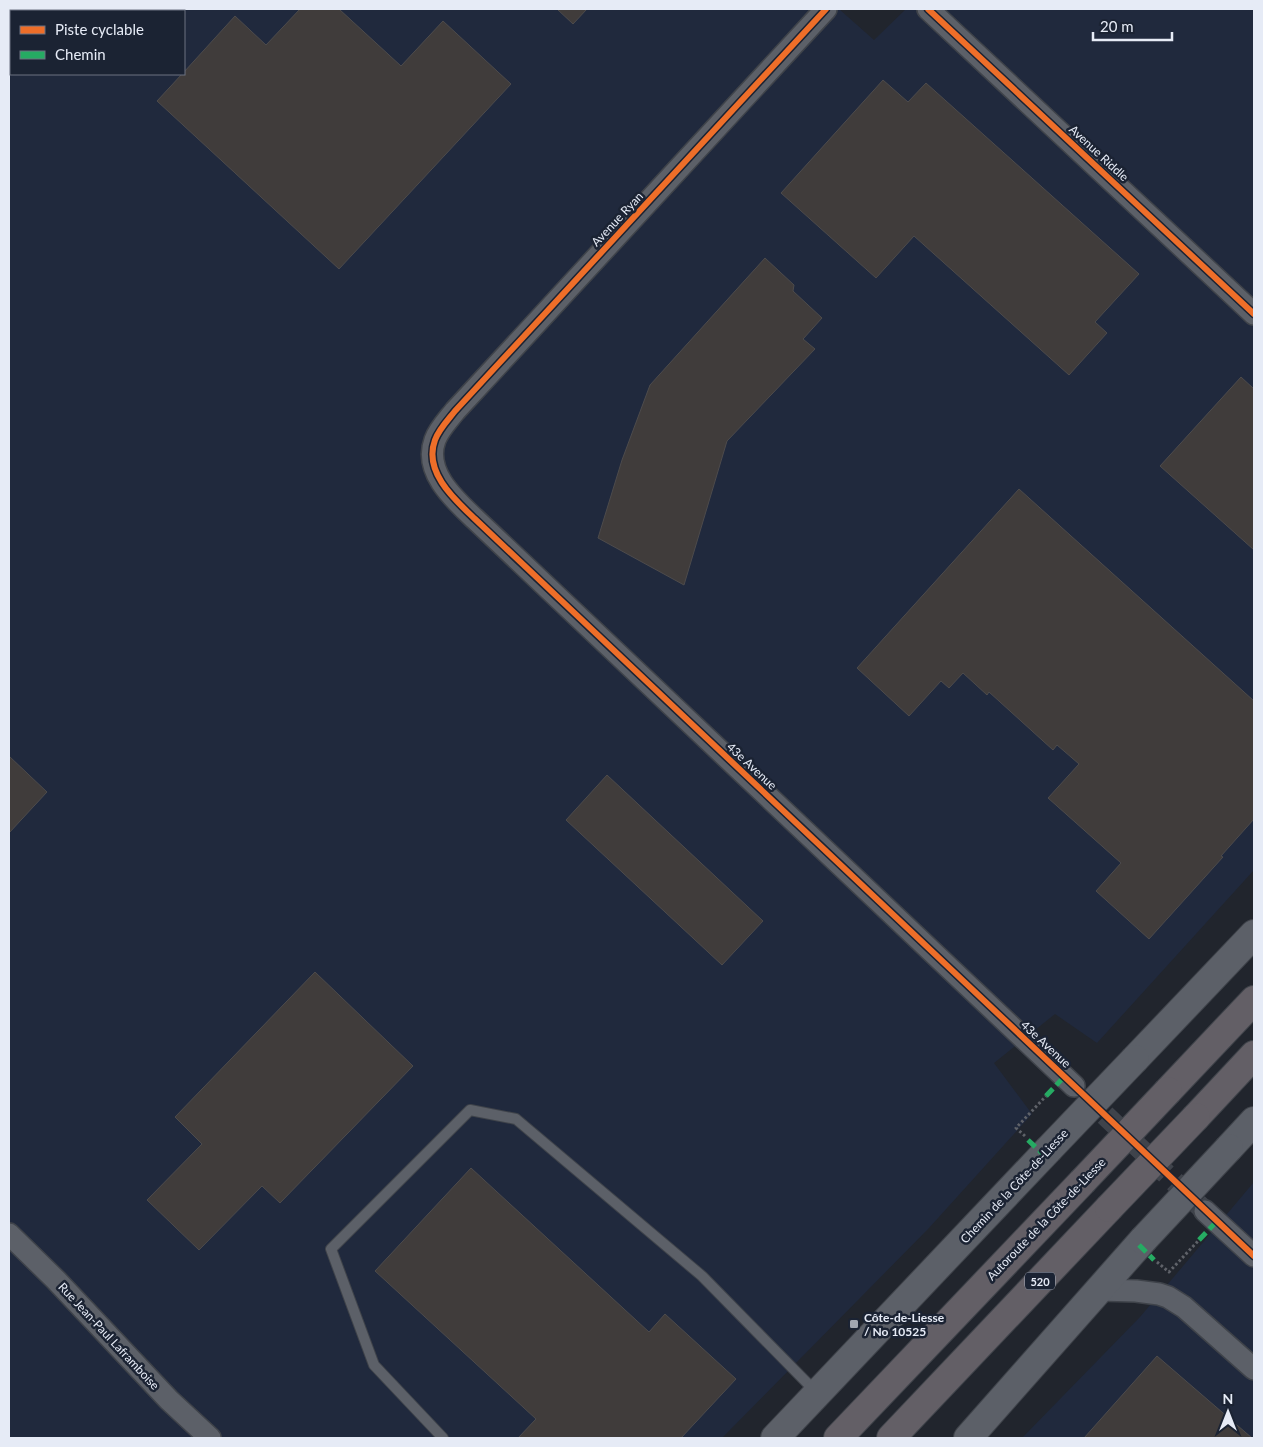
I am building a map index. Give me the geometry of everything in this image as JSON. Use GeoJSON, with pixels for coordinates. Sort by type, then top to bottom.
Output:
{"type":"FeatureCollection","features":[{"type":"Feature","properties":{"kind":"highway","name":"Autoroute de la Côte-de-Liesse"},"geometry":{"type":"LineString","coordinates":[[838,1438],[1254,1000]]}},
{"type":"Feature","properties":{"kind":"highway","name":"520"},"geometry":{"type":"LineString","coordinates":[[891,1438],[1254,1055]]}},
{"type":"Feature","properties":{"kind":"highway"},"geometry":{"type":"LineString","coordinates":[[909,1438],[971,1354]]}},
{"type":"Feature","properties":{"kind":"main road","name":"Chemin de la Côte-de-Liesse"},"geometry":{"type":"LineString","coordinates":[[775,1438],[818,1394],[1038,1145],[1135,1059],[1254,934]]}},
{"type":"Feature","properties":{"kind":"main road"},"geometry":{"type":"LineString","coordinates":[[968,1438],[1099,1290],[1149,1250],[1229,1148],[1254,1122]]}},
{"type":"Feature","properties":{"kind":"street","name":"Avenue Ryan"},"geometry":{"type":"LineString","coordinates":[[433,450],[435,440],[442,427],[455,411],[826,9]]}},
{"type":"Feature","properties":{"kind":"street","name":"Avenue Riddle"},"geometry":{"type":"LineString","coordinates":[[928,9],[1254,314]]}},
{"type":"Feature","properties":{"kind":"street","name":"43e Avenue"},"geometry":{"type":"LineString","coordinates":[[433,450],[436,471],[456,501],[1074,1086]]}},
{"type":"Feature","properties":{"kind":"street"},"geometry":{"type":"LineString","coordinates":[[1205,1211],[1254,1256]]}},
{"type":"Feature","properties":{"kind":"street","name":"Rue Jean-Paul Laframboise"},"geometry":{"type":"LineString","coordinates":[[9,1234],[56,1280],[169,1400],[210,1438]]}},
{"type":"Feature","properties":{"kind":"street"},"geometry":{"type":"LineString","coordinates":[[1099,1290],[1136,1291],[1168,1297],[1184,1306],[1254,1369]]}},
{"type":"Feature","properties":{"kind":"lane"},"geometry":{"type":"LineString","coordinates":[[443,1438],[374,1365],[330,1249],[470,1110],[516,1119],[702,1276],[818,1394]]}},
{"type":"Feature","properties":{"kind":"path"},"geometry":{"type":"LineString","coordinates":[[1038,1145],[1016,1128],[1046,1096]]}},
{"type":"Feature","properties":{"kind":"path"},"geometry":{"type":"LineString","coordinates":[[1149,1250],[1169,1272],[1199,1240]]}},
{"type":"Feature","properties":{"kind":"shaded area"},"geometry":{"type":"Polygon","coordinates":[[[9,9],[839,9],[874,40],[906,9],[1254,9],[1254,870],[1097,1043],[1055,1014],[994,1063],[1032,1114],[929,1228],[722,1438],[9,1438],[9,9]]]}},
{"type":"Feature","properties":{"kind":"shaded area"},"geometry":{"type":"Polygon","coordinates":[[[1254,1182],[1254,1438],[1022,1438],[1140,1317],[1254,1182]]]}},
{"type":"Feature","properties":{"kind":"building"},"geometry":{"type":"Polygon","coordinates":[[[300,9],[339,9],[401,66],[443,21],[511,84],[339,269],[157,101],[181,75],[185,75],[185,71],[235,16],[266,45],[300,9]]]}},
{"type":"Feature","properties":{"kind":"building"},"geometry":{"type":"Polygon","coordinates":[[[557,9],[587,9],[573,24],[557,9]]]}},
{"type":"Feature","properties":{"kind":"building"},"geometry":{"type":"Polygon","coordinates":[[[883,80],[908,102],[926,83],[1139,274],[1095,322],[1107,333],[1069,375],[914,236],[876,278],[781,193],[883,80]]]}},
{"type":"Feature","properties":{"kind":"building"},"geometry":{"type":"Polygon","coordinates":[[[765,258],[794,285],[793,291],[822,318],[803,339],[815,349],[727,441],[684,585],[598,538],[622,460],[650,385],[765,258]]]}},
{"type":"Feature","properties":{"kind":"building"},"geometry":{"type":"Polygon","coordinates":[[[1241,377],[1254,389],[1254,550],[1160,466],[1241,377]]]}},
{"type":"Feature","properties":{"kind":"building"},"geometry":{"type":"Polygon","coordinates":[[[1019,489],[1254,701],[1254,819],[1221,856],[1223,857],[1149,939],[1096,891],[1121,863],[1048,798],[1079,764],[1057,745],[1053,750],[989,692],[987,695],[963,673],[949,688],[941,681],[909,716],[857,668],[1019,489]]]}},
{"type":"Feature","properties":{"kind":"building"},"geometry":{"type":"Polygon","coordinates":[[[9,756],[47,792],[9,833],[9,756]]]}},
{"type":"Feature","properties":{"kind":"building"},"geometry":{"type":"Polygon","coordinates":[[[607,775],[763,921],[722,965],[566,820],[607,775]]]}},
{"type":"Feature","properties":{"kind":"building"},"geometry":{"type":"Polygon","coordinates":[[[315,972],[413,1066],[280,1203],[262,1186],[199,1250],[147,1200],[202,1144],[175,1117],[315,972]]]}},
{"type":"Feature","properties":{"kind":"building"},"geometry":{"type":"Polygon","coordinates":[[[471,1168],[649,1332],[665,1314],[736,1379],[681,1438],[518,1438],[536,1419],[375,1271],[471,1168]]]}},
{"type":"Feature","properties":{"kind":"building"},"geometry":{"type":"Polygon","coordinates":[[[1157,1356],[1252,1438],[1084,1438],[1157,1356]]]}},
{"type":"Feature","properties":{"kind":"tunnel"},"geometry":{"type":"LineString","coordinates":[[1082,1093],[1205,1211]]}},
{"type":"Feature","properties":{"kind":"marked path"},"geometry":{"type":"LineString","coordinates":[[1046,1096],[1064,1077]]}},
{"type":"Feature","properties":{"kind":"marked path"},"geometry":{"type":"LineString","coordinates":[[1028,1140],[1044,1155]]}},
{"type":"Feature","properties":{"kind":"marked path"},"geometry":{"type":"LineString","coordinates":[[1199,1240],[1217,1221]]}},
{"type":"Feature","properties":{"kind":"marked path"},"geometry":{"type":"LineString","coordinates":[[1139,1245],[1154,1260]]}},
{"type":"Feature","properties":{"kind":"cycle path"},"geometry":{"type":"LineString","coordinates":[[826,9],[455,411],[441,428],[435,440],[432,452],[433,463],[437,474],[450,494],[467,511],[1254,1256]]}},
{"type":"Feature","properties":{"kind":"cycle path"},"geometry":{"type":"LineString","coordinates":[[928,9],[1254,314]]}},
{"type":"Feature","properties":{"kind":"place","name":"Côte-de-Liesse / No 10525"},"geometry":{"type":"Point","coordinates":[854,1324]}}]}
